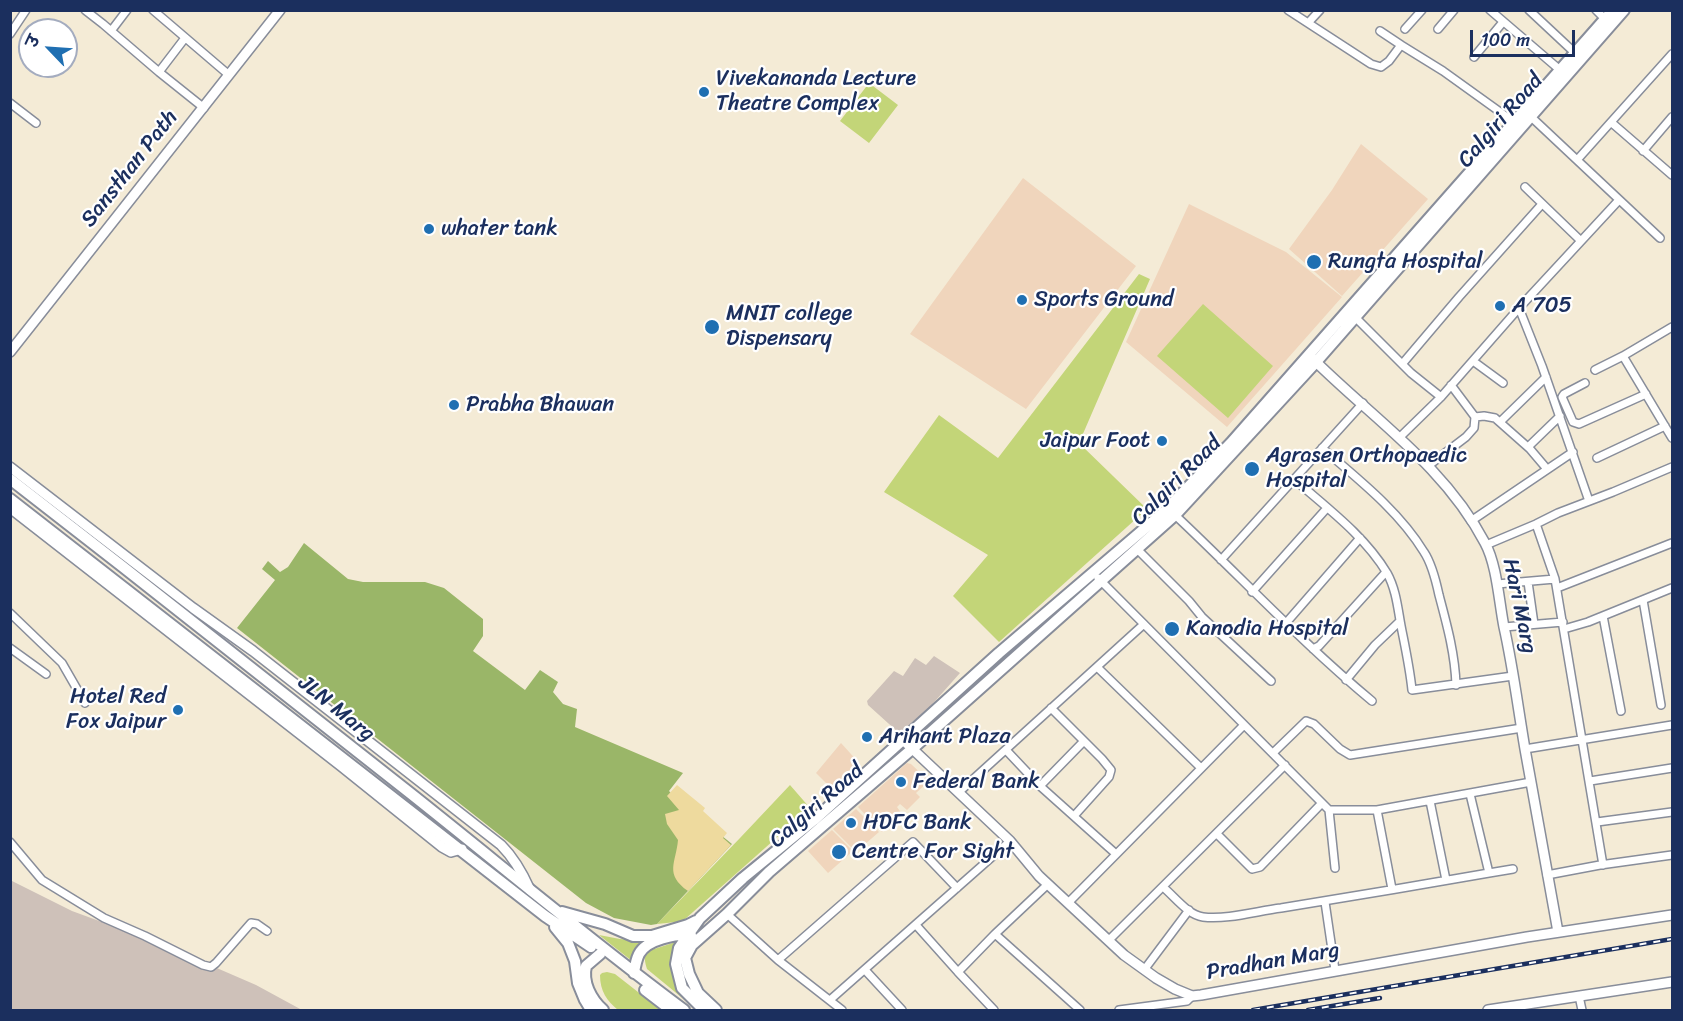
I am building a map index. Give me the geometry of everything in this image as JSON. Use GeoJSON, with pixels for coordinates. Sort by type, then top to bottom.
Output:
{"type":"FeatureCollection","features":[{"type":"Feature","properties":{"kind":"main road","name":"Calgiri Road"},"geometry":{"type":"LineString","coordinates":[[700,918],[743,878],[814,820],[999,653],[1164,512],[1312,358],[1355,317],[1527,114],[1624,10]]}},
{"type":"Feature","properties":{"kind":"main road","name":"Calgiri Road"},"geometry":{"type":"LineString","coordinates":[[716,1011],[698,993],[689,974],[685,958],[692,945],[769,872],[912,749],[1175,515],[1514,122],[1527,114],[1560,70],[1609,15]]}},
{"type":"Feature","properties":{"kind":"main road","name":"JLN Marg"},"geometry":{"type":"LineString","coordinates":[[10,479],[52,505],[634,973],[642,983]]}},
{"type":"Feature","properties":{"kind":"main road","name":"JLN Marg"},"geometry":{"type":"LineString","coordinates":[[10,499],[175,632],[462,849],[545,916]]}},
{"type":"Feature","properties":{"kind":"main road"},"geometry":{"type":"LineString","coordinates":[[66,552],[98,568]]}},
{"type":"Feature","properties":{"kind":"main road"},"geometry":{"type":"LineString","coordinates":[[864,775],[872,784]]}},
{"type":"Feature","properties":{"kind":"main road"},"geometry":{"type":"LineString","coordinates":[[556,910],[605,924],[633,936],[652,936],[688,925],[700,918]]}},
{"type":"Feature","properties":{"kind":"main road"},"geometry":{"type":"LineString","coordinates":[[545,916],[684,1011]]}},
{"type":"Feature","properties":{"kind":"main road"},"geometry":{"type":"LineString","coordinates":[[545,916],[568,943],[575,961],[578,983],[591,1011]]}},
{"type":"Feature","properties":{"kind":"main road"},"geometry":{"type":"LineString","coordinates":[[700,918],[679,948],[676,964],[682,988],[704,1011]]}},
{"type":"Feature","properties":{"kind":"main road"},"geometry":{"type":"LineString","coordinates":[[634,973],[640,952],[646,947],[663,939],[688,934],[704,934]]}},
{"type":"Feature","properties":{"kind":"main road"},"geometry":{"type":"LineString","coordinates":[[600,954],[586,966],[584,977],[594,999],[603,1011]]}},
{"type":"Feature","properties":{"kind":"main road"},"geometry":{"type":"LineString","coordinates":[[642,983],[671,1011]]}},
{"type":"Feature","properties":{"kind":"street"},"geometry":{"type":"LineString","coordinates":[[10,34],[26,10]]}},
{"type":"Feature","properties":{"kind":"street"},"geometry":{"type":"LineString","coordinates":[[85,10],[204,108]]}},
{"type":"Feature","properties":{"kind":"street"},"geometry":{"type":"LineString","coordinates":[[111,31],[126,10]]}},
{"type":"Feature","properties":{"kind":"street"},"geometry":{"type":"LineString","coordinates":[[153,10],[230,75]]}},
{"type":"Feature","properties":{"kind":"street","name":"Sansthan Path"},"geometry":{"type":"LineString","coordinates":[[10,352],[280,10]]}},
{"type":"Feature","properties":{"kind":"street"},"geometry":{"type":"LineString","coordinates":[[1288,10],[1371,64],[1381,67],[1389,61],[1401,45]]}},
{"type":"Feature","properties":{"kind":"street"},"geometry":{"type":"LineString","coordinates":[[1308,24],[1320,10]]}},
{"type":"Feature","properties":{"kind":"street"},"geometry":{"type":"LineString","coordinates":[[1405,29],[1422,10]]}},
{"type":"Feature","properties":{"kind":"street"},"geometry":{"type":"LineString","coordinates":[[1438,29],[1454,10]]}},
{"type":"Feature","properties":{"kind":"street"},"geometry":{"type":"LineString","coordinates":[[1490,10],[1560,70]]}},
{"type":"Feature","properties":{"kind":"street"},"geometry":{"type":"LineString","coordinates":[[1530,10],[1575,53]]}},
{"type":"Feature","properties":{"kind":"street"},"geometry":{"type":"LineString","coordinates":[[1596,10],[1609,15]]}},
{"type":"Feature","properties":{"kind":"street"},"geometry":{"type":"LineString","coordinates":[[1474,57],[1503,22]]}},
{"type":"Feature","properties":{"kind":"street"},"geometry":{"type":"LineString","coordinates":[[1380,31],[1443,71],[1514,122]]}},
{"type":"Feature","properties":{"kind":"street"},"geometry":{"type":"LineString","coordinates":[[159,72],[185,38]]}},
{"type":"Feature","properties":{"kind":"street"},"geometry":{"type":"LineString","coordinates":[[1577,160],[1672,54]]}},
{"type":"Feature","properties":{"kind":"street"},"geometry":{"type":"LineString","coordinates":[[10,103],[36,123]]}},
{"type":"Feature","properties":{"kind":"street"},"geometry":{"type":"LineString","coordinates":[[1527,114],[1660,238]]}},
{"type":"Feature","properties":{"kind":"street"},"geometry":{"type":"LineString","coordinates":[[1644,151],[1672,117]]}},
{"type":"Feature","properties":{"kind":"street"},"geometry":{"type":"LineString","coordinates":[[1612,123],[1672,175]]}},
{"type":"Feature","properties":{"kind":"street"},"geometry":{"type":"LineString","coordinates":[[1525,188],[1581,241]]}},
{"type":"Feature","properties":{"kind":"street"},"geometry":{"type":"LineString","coordinates":[[1400,437],[1441,397],[1619,200]]}},
{"type":"Feature","properties":{"kind":"street"},"geometry":{"type":"LineString","coordinates":[[1403,363],[1542,204]]}},
{"type":"Feature","properties":{"kind":"street"},"geometry":{"type":"LineString","coordinates":[[1519,308],[1546,377],[1589,501]]}},
{"type":"Feature","properties":{"kind":"street"},"geometry":{"type":"LineString","coordinates":[[1355,317],[1411,373],[1441,397]]}},
{"type":"Feature","properties":{"kind":"street"},"geometry":{"type":"LineString","coordinates":[[1595,370],[1672,327]]}},
{"type":"Feature","properties":{"kind":"street"},"geometry":{"type":"LineString","coordinates":[[1623,356],[1672,438]]}},
{"type":"Feature","properties":{"kind":"street","name":"Hari Marg"},"geometry":{"type":"LineString","coordinates":[[1312,358],[1400,437],[1443,482],[1486,545],[1497,584],[1558,932]]}},
{"type":"Feature","properties":{"kind":"street"},"geometry":{"type":"LineString","coordinates":[[1473,361],[1503,383]]}},
{"type":"Feature","properties":{"kind":"street"},"geometry":{"type":"LineString","coordinates":[[1500,422],[1546,377]]}},
{"type":"Feature","properties":{"kind":"street"},"geometry":{"type":"LineString","coordinates":[[1585,383],[1562,397],[1576,424],[1646,394]]}},
{"type":"Feature","properties":{"kind":"street"},"geometry":{"type":"LineString","coordinates":[[1428,466],[1466,437],[1474,428],[1476,417],[1452,385]]}},
{"type":"Feature","properties":{"kind":"street"},"geometry":{"type":"LineString","coordinates":[[1221,560],[1363,404]]}},
{"type":"Feature","properties":{"kind":"street"},"geometry":{"type":"LineString","coordinates":[[1528,447],[1560,416]]}},
{"type":"Feature","properties":{"kind":"street"},"geometry":{"type":"LineString","coordinates":[[1476,417],[1495,418],[1528,447],[1547,469]]}},
{"type":"Feature","properties":{"kind":"street"},"geometry":{"type":"LineString","coordinates":[[1597,458],[1665,426]]}},
{"type":"Feature","properties":{"kind":"street"},"geometry":{"type":"LineString","coordinates":[[1322,448],[1357,478],[1397,518],[1426,555],[1446,619],[1455,666],[1456,685]]}},
{"type":"Feature","properties":{"kind":"street"},"geometry":{"type":"LineString","coordinates":[[1471,521],[1573,452]]}},
{"type":"Feature","properties":{"kind":"street"},"geometry":{"type":"LineString","coordinates":[[10,467],[52,505],[253,651],[501,845],[522,871],[531,892]]}},
{"type":"Feature","properties":{"kind":"street"},"geometry":{"type":"LineString","coordinates":[[1486,545],[1672,467]]}},
{"type":"Feature","properties":{"kind":"street"},"geometry":{"type":"LineString","coordinates":[[1294,479],[1368,546],[1386,572],[1396,599],[1412,690],[1513,676]]}},
{"type":"Feature","properties":{"kind":"street"},"geometry":{"type":"LineString","coordinates":[[10,508],[175,632]]}},
{"type":"Feature","properties":{"kind":"street"},"geometry":{"type":"LineString","coordinates":[[1252,592],[1327,508]]}},
{"type":"Feature","properties":{"kind":"street"},"geometry":{"type":"LineString","coordinates":[[1175,515],[1252,592],[1346,680],[1372,701]]}},
{"type":"Feature","properties":{"kind":"street"},"geometry":{"type":"LineString","coordinates":[[1536,524],[1557,588],[1604,865]]}},
{"type":"Feature","properties":{"kind":"street"},"geometry":{"type":"LineString","coordinates":[[1286,623],[1360,538]]}},
{"type":"Feature","properties":{"kind":"street"},"geometry":{"type":"LineString","coordinates":[[1557,588],[1672,543]]}},
{"type":"Feature","properties":{"kind":"street"},"geometry":{"type":"LineString","coordinates":[[1137,549],[1202,617],[1271,681]]}},
{"type":"Feature","properties":{"kind":"street"},"geometry":{"type":"LineString","coordinates":[[1093,572],[1329,810],[1335,868]]}},
{"type":"Feature","properties":{"kind":"street"},"geometry":{"type":"LineString","coordinates":[[1313,649],[1319,646],[1386,572]]}},
{"type":"Feature","properties":{"kind":"street"},"geometry":{"type":"LineString","coordinates":[[1497,584],[1555,579]]}},
{"type":"Feature","properties":{"kind":"street"},"geometry":{"type":"LineString","coordinates":[[1528,582],[1534,624]]}},
{"type":"Feature","properties":{"kind":"street"},"geometry":{"type":"LineString","coordinates":[[1504,627],[1534,624],[1563,626],[1603,616],[1672,588]]}},
{"type":"Feature","properties":{"kind":"street"},"geometry":{"type":"LineString","coordinates":[[1643,600],[1661,705]]}},
{"type":"Feature","properties":{"kind":"street"},"geometry":{"type":"LineString","coordinates":[[10,613],[62,663],[85,703]]}},
{"type":"Feature","properties":{"kind":"street"},"geometry":{"type":"LineString","coordinates":[[1603,616],[1621,711]]}},
{"type":"Feature","properties":{"kind":"street"},"geometry":{"type":"LineString","coordinates":[[1346,680],[1375,645],[1400,621]]}},
{"type":"Feature","properties":{"kind":"street"},"geometry":{"type":"LineString","coordinates":[[959,792],[1144,624]]}},
{"type":"Feature","properties":{"kind":"street"},"geometry":{"type":"LineString","coordinates":[[10,648],[46,674]]}},
{"type":"Feature","properties":{"kind":"street"},"geometry":{"type":"LineString","coordinates":[[1097,667],[1201,768]]}},
{"type":"Feature","properties":{"kind":"street"},"geometry":{"type":"LineString","coordinates":[[1051,708],[1111,770],[1109,777],[1074,816]]}},
{"type":"Feature","properties":{"kind":"street"},"geometry":{"type":"LineString","coordinates":[[1273,753],[1306,721],[1314,724],[1340,749],[1350,755],[1522,728]]}},
{"type":"Feature","properties":{"kind":"street"},"geometry":{"type":"LineString","coordinates":[[1068,903],[1244,725]]}},
{"type":"Feature","properties":{"kind":"street"},"geometry":{"type":"LineString","coordinates":[[1525,749],[1672,725]]}},
{"type":"Feature","properties":{"kind":"street","name":"Pradhan Marg"},"geometry":{"type":"LineString","coordinates":[[903,740],[1010,841],[1048,884],[1124,955],[1175,989],[1192,996],[1558,932],[1672,915]]}},
{"type":"Feature","properties":{"kind":"street"},"geometry":{"type":"LineString","coordinates":[[1040,786],[1084,741]]}},
{"type":"Feature","properties":{"kind":"street"},"geometry":{"type":"LineString","coordinates":[[1006,750],[1040,786],[1116,854]]}},
{"type":"Feature","properties":{"kind":"street"},"geometry":{"type":"LineString","coordinates":[[1108,940],[1286,765]]}},
{"type":"Feature","properties":{"kind":"street"},"geometry":{"type":"LineString","coordinates":[[1590,781],[1672,768]]}},
{"type":"Feature","properties":{"kind":"street"},"geometry":{"type":"LineString","coordinates":[[1329,810],[1377,810],[1531,782]]}},
{"type":"Feature","properties":{"kind":"street"},"geometry":{"type":"LineString","coordinates":[[1470,794],[1489,873]]}},
{"type":"Feature","properties":{"kind":"street"},"geometry":{"type":"LineString","coordinates":[[1430,801],[1446,880]]}},
{"type":"Feature","properties":{"kind":"street"},"geometry":{"type":"LineString","coordinates":[[1216,834],[1252,869],[1260,867],[1322,803]]}},
{"type":"Feature","properties":{"kind":"street"},"geometry":{"type":"LineString","coordinates":[[1377,810],[1392,889]]}},
{"type":"Feature","properties":{"kind":"street"},"geometry":{"type":"LineString","coordinates":[[1597,822],[1672,812]]}},
{"type":"Feature","properties":{"kind":"street"},"geometry":{"type":"LineString","coordinates":[[830,1000],[1010,841]]}},
{"type":"Feature","properties":{"kind":"street"},"geometry":{"type":"LineString","coordinates":[[10,842],[42,880],[104,918],[203,965],[211,967],[216,963],[251,923],[267,931]]}},
{"type":"Feature","properties":{"kind":"street"},"geometry":{"type":"LineString","coordinates":[[778,960],[913,842],[957,888]]}},
{"type":"Feature","properties":{"kind":"street"},"geometry":{"type":"LineString","coordinates":[[1547,875],[1672,855]]}},
{"type":"Feature","properties":{"kind":"street"},"geometry":{"type":"LineString","coordinates":[[1163,887],[1189,910],[1201,917],[1219,917],[1325,902],[1513,869]]}},
{"type":"Feature","properties":{"kind":"street"},"geometry":{"type":"LineString","coordinates":[[958,972],[1048,884]]}},
{"type":"Feature","properties":{"kind":"street"},"geometry":{"type":"LineString","coordinates":[[1325,902],[1335,970]]}},
{"type":"Feature","properties":{"kind":"street"},"geometry":{"type":"LineString","coordinates":[[1144,970],[1189,910]]}},
{"type":"Feature","properties":{"kind":"street"},"geometry":{"type":"LineString","coordinates":[[727,914],[778,960],[842,1011]]}},
{"type":"Feature","properties":{"kind":"street"},"geometry":{"type":"LineString","coordinates":[[916,925],[994,1011]]}},
{"type":"Feature","properties":{"kind":"street"},"geometry":{"type":"LineString","coordinates":[[995,934],[1080,1011]]}},
{"type":"Feature","properties":{"kind":"street"},"geometry":{"type":"LineString","coordinates":[[865,970],[902,1011]]}},
{"type":"Feature","properties":{"kind":"street"},"geometry":{"type":"LineString","coordinates":[[1488,1011],[1526,1008],[1579,996],[1672,982]]}},
{"type":"Feature","properties":{"kind":"street"},"geometry":{"type":"LineString","coordinates":[[1119,1011],[1187,1001],[1192,996]]}},
{"type":"Feature","properties":{"kind":"street"},"geometry":{"type":"LineString","coordinates":[[1579,996],[1582,1011]]}},
{"type":"Feature","properties":{"kind":"shaded area"},"geometry":{"type":"Polygon","coordinates":[[[1361,144],[1428,199],[1342,296],[1289,249],[1332,190],[1361,144]]]}},
{"type":"Feature","properties":{"kind":"shaded area","name":"Sports Ground"},"geometry":{"type":"Polygon","coordinates":[[[1023,178],[1136,266],[1026,409],[910,334],[1023,178]]]}},
{"type":"Feature","properties":{"kind":"shaded area"},"geometry":{"type":"Polygon","coordinates":[[[1189,204],[1286,252],[1342,297],[1227,427],[1126,342],[1189,204]]]}},
{"type":"Feature","properties":{"kind":"shaded area"},"geometry":{"type":"Polygon","coordinates":[[[934,656],[960,673],[928,709],[899,733],[868,705],[867,701],[894,671],[903,676],[915,658],[926,665],[934,656]]]}},
{"type":"Feature","properties":{"kind":"shaded area"},"geometry":{"type":"Polygon","coordinates":[[[841,743],[860,764],[832,789],[816,773],[841,743]]]}},
{"type":"Feature","properties":{"kind":"shaded area"},"geometry":{"type":"Polygon","coordinates":[[[907,763],[929,781],[916,793],[920,797],[907,810],[900,804],[897,807],[902,814],[882,832],[858,807],[907,763]]]}},
{"type":"Feature","properties":{"kind":"shaded area"},"geometry":{"type":"Polygon","coordinates":[[[856,809],[879,832],[856,852],[833,829],[856,809]]]}},
{"type":"Feature","properties":{"kind":"shaded area"},"geometry":{"type":"Polygon","coordinates":[[[832,830],[853,851],[828,873],[808,851],[832,830]]]}},
{"type":"Feature","properties":{"kind":"shaded area"},"geometry":{"type":"Polygon","coordinates":[[[10,880],[72,911],[159,943],[256,985],[302,1010],[11,1010],[10,880]]]}},
{"type":"Feature","properties":{"kind":"green space"},"geometry":{"type":"Polygon","coordinates":[[[869,83],[898,105],[869,143],[840,121],[869,83]]]}},
{"type":"Feature","properties":{"kind":"green space"},"geometry":{"type":"Polygon","coordinates":[[[1139,274],[1150,279],[1079,443],[1147,509],[999,642],[953,596],[988,555],[884,492],[939,415],[998,458],[1139,274]]]}},
{"type":"Feature","properties":{"kind":"green space"},"geometry":{"type":"Polygon","coordinates":[[[1203,304],[1273,366],[1228,418],[1157,356],[1203,304]]]}},
{"type":"Feature","properties":{"kind":"green space"},"geometry":{"type":"Polygon","coordinates":[[[304,543],[348,579],[363,582],[425,582],[444,588],[483,619],[483,636],[473,651],[525,690],[540,670],[558,682],[553,692],[563,704],[577,709],[575,727],[683,773],[669,791],[732,844],[657,924],[651,925],[614,918],[586,903],[237,628],[275,580],[262,569],[268,561],[280,572],[288,567],[304,543]]]}},
{"type":"Feature","properties":{"kind":"green space"},"geometry":{"type":"Polygon","coordinates":[[[790,785],[810,808],[684,920],[657,924],[740,838],[790,785]]]}},
{"type":"Feature","properties":{"kind":"green space"},"geometry":{"type":"Polygon","coordinates":[[[599,935],[646,941],[636,948],[632,961],[599,935]]]}},
{"type":"Feature","properties":{"kind":"green space"},"geometry":{"type":"Polygon","coordinates":[[[676,942],[671,959],[672,972],[682,990],[700,1010],[697,1010],[647,969],[645,957],[648,951],[676,942]]]}},
{"type":"Feature","properties":{"kind":"green space"},"geometry":{"type":"Polygon","coordinates":[[[607,972],[615,974],[661,1010],[618,1010],[607,999],[601,986],[600,975],[607,972]]]}},
{"type":"Feature","properties":{"kind":"sand"},"geometry":{"type":"Polygon","coordinates":[[[677,785],[705,808],[703,811],[727,833],[723,838],[731,845],[688,891],[676,879],[674,873],[678,840],[667,824],[665,814],[679,810],[667,796],[677,785]]]}},
{"type":"Feature","properties":{"kind":"railway"},"geometry":{"type":"LineString","coordinates":[[1253,1010],[1672,939]]}},
{"type":"Feature","properties":{"kind":"railway"},"geometry":{"type":"LineString","coordinates":[[1308,1010],[1380,998]]}},
{"type":"Feature","properties":{"kind":"place","name":"Vivekananda Lecture Theatre Complex"},"geometry":{"type":"Point","coordinates":[704,92]}},
{"type":"Feature","properties":{"kind":"place","name":"whater tank"},"geometry":{"type":"Point","coordinates":[429,229]}},
{"type":"Feature","properties":{"kind":"place","name":"Rungta Hospital"},"geometry":{"type":"Point","coordinates":[1314,262]}},
{"type":"Feature","properties":{"kind":"place","name":"Sports Ground"},"geometry":{"type":"Point","coordinates":[1022,300]}},
{"type":"Feature","properties":{"kind":"place","name":"A 705"},"geometry":{"type":"Point","coordinates":[1500,306]}},
{"type":"Feature","properties":{"kind":"place","name":"MNIT college Dispensary"},"geometry":{"type":"Point","coordinates":[712,327]}},
{"type":"Feature","properties":{"kind":"place","name":"Prabha Bhawan"},"geometry":{"type":"Point","coordinates":[454,405]}},
{"type":"Feature","properties":{"kind":"place","name":"Jaipur Foot"},"geometry":{"type":"Point","coordinates":[1162,441]}},
{"type":"Feature","properties":{"kind":"place","name":"Agrasen Orthopaedic Hospital"},"geometry":{"type":"Point","coordinates":[1252,469]}},
{"type":"Feature","properties":{"kind":"place","name":"Kanodia Hospital"},"geometry":{"type":"Point","coordinates":[1172,629]}},
{"type":"Feature","properties":{"kind":"place","name":"Hotel Red Fox Jaipur"},"geometry":{"type":"Point","coordinates":[178,710]}},
{"type":"Feature","properties":{"kind":"place","name":"Arihant Plaza"},"geometry":{"type":"Point","coordinates":[867,737]}},
{"type":"Feature","properties":{"kind":"place","name":"Federal Bank"},"geometry":{"type":"Point","coordinates":[901,782]}},
{"type":"Feature","properties":{"kind":"place","name":"HDFC Bank"},"geometry":{"type":"Point","coordinates":[851,823]}},
{"type":"Feature","properties":{"kind":"place","name":"Centre For Sight"},"geometry":{"type":"Point","coordinates":[839,852]}}]}
